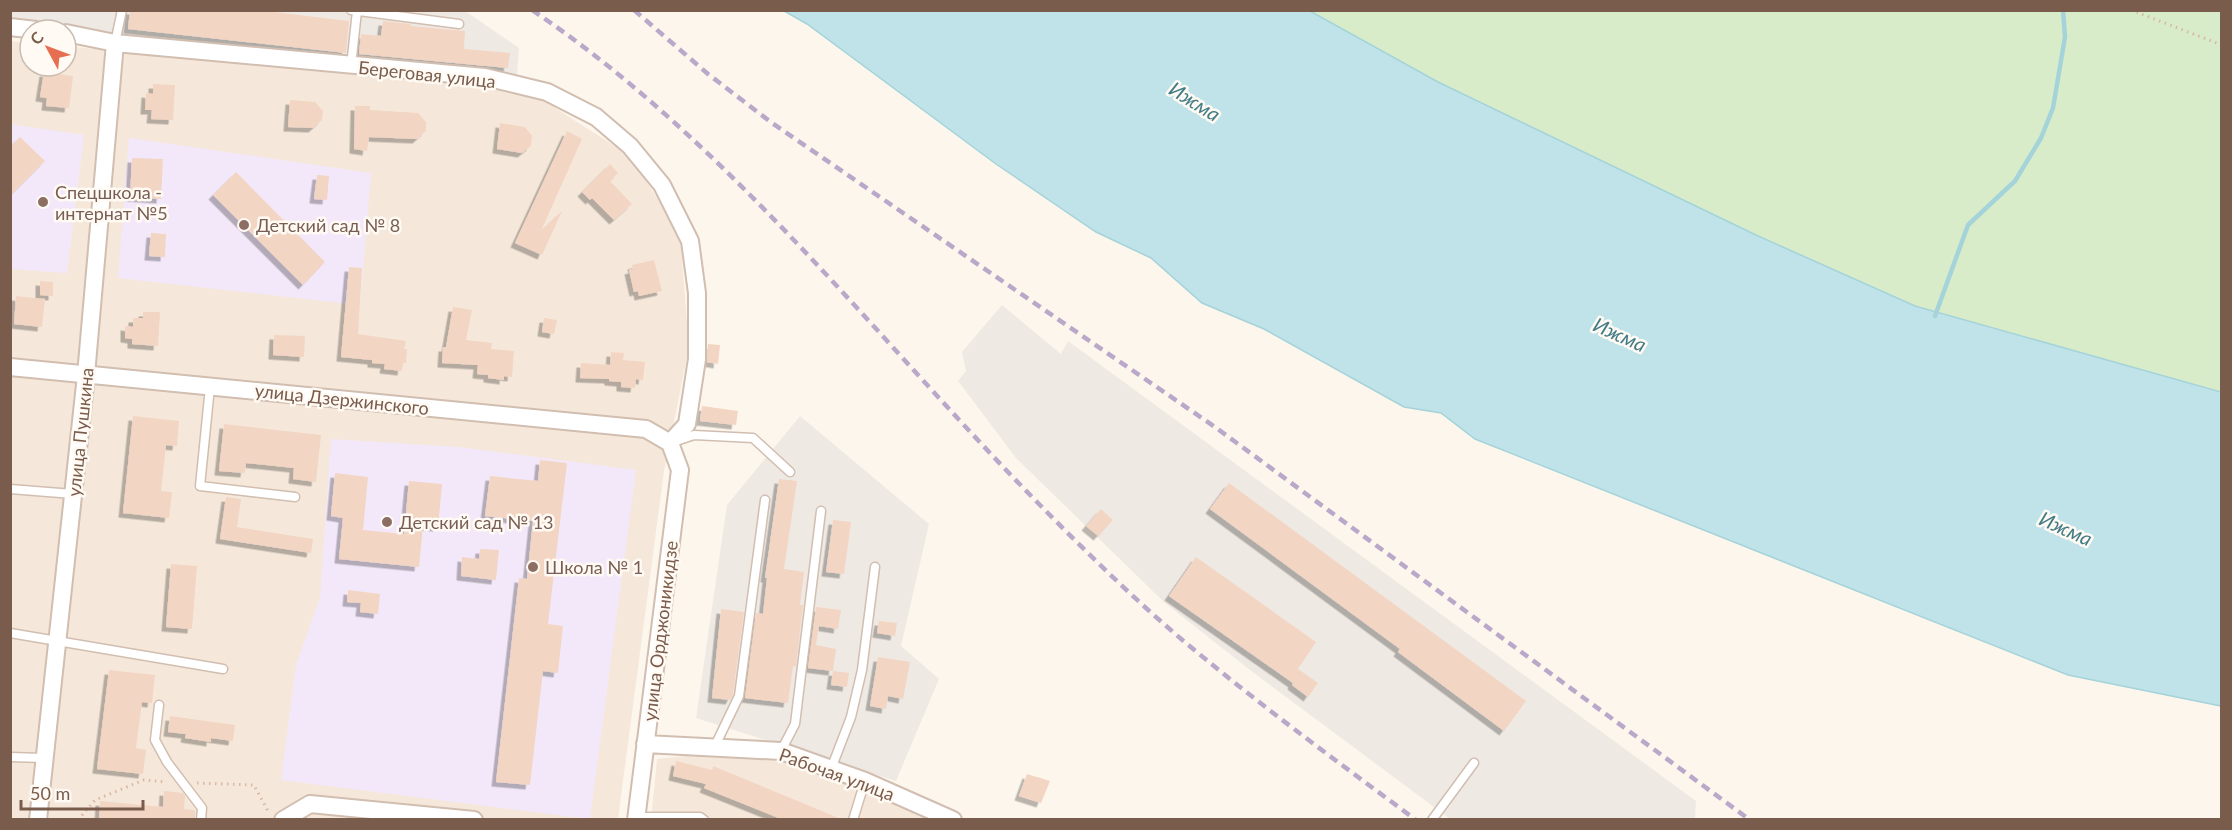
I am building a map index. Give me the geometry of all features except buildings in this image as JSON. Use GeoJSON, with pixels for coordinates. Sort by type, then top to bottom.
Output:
{"type":"FeatureCollection","features":[{"type":"Feature","properties":{"kind":"street","name":"Береговая улица"},"geometry":{"type":"LineString","coordinates":[[78,35],[115,43],[485,77],[546,92],[596,117],[630,146],[663,185],[690,241],[697,293],[697,359],[687,424],[670,443]]}},
{"type":"Feature","properties":{"kind":"street","name":"улица Пушкина"},"geometry":{"type":"LineString","coordinates":[[38,819],[87,375],[115,43]]}},
{"type":"Feature","properties":{"kind":"street","name":"улица Дзержинского"},"geometry":{"type":"LineString","coordinates":[[10,367],[646,429],[670,443]]}},
{"type":"Feature","properties":{"kind":"street","name":"улица Орджоникидзе"},"geometry":{"type":"LineString","coordinates":[[636,818],[680,470],[670,443]]}},
{"type":"Feature","properties":{"kind":"street","name":"Рабочая улица"},"geometry":{"type":"LineString","coordinates":[[645,744],[782,751],[865,781],[953,819]]}},
{"type":"Feature","properties":{"kind":"street"},"geometry":{"type":"LineString","coordinates":[[283,819],[310,804],[432,817],[474,819]]}},
{"type":"Feature","properties":{"kind":"lane"},"geometry":{"type":"LineString","coordinates":[[115,43],[122,10]]}},
{"type":"Feature","properties":{"kind":"lane"},"geometry":{"type":"LineString","coordinates":[[351,10],[459,24]]}},
{"type":"Feature","properties":{"kind":"lane"},"geometry":{"type":"LineString","coordinates":[[351,66],[357,11]]}},
{"type":"Feature","properties":{"kind":"lane"},"geometry":{"type":"LineString","coordinates":[[210,387],[200,486],[295,497]]}},
{"type":"Feature","properties":{"kind":"lane"},"geometry":{"type":"LineString","coordinates":[[670,443],[694,435],[753,438],[790,472]]}},
{"type":"Feature","properties":{"kind":"lane"},"geometry":{"type":"LineString","coordinates":[[10,489],[73,494]]}},
{"type":"Feature","properties":{"kind":"lane"},"geometry":{"type":"LineString","coordinates":[[713,748],[739,696],[765,500]]}},
{"type":"Feature","properties":{"kind":"lane"},"geometry":{"type":"LineString","coordinates":[[782,751],[795,724],[821,511]]}},
{"type":"Feature","properties":{"kind":"lane"},"geometry":{"type":"LineString","coordinates":[[831,769],[851,717],[862,670],[875,567]]}},
{"type":"Feature","properties":{"kind":"lane"},"geometry":{"type":"LineString","coordinates":[[10,633],[223,669]]}},
{"type":"Feature","properties":{"kind":"lane"},"geometry":{"type":"LineString","coordinates":[[159,705],[155,740],[167,762],[202,808],[201,819]]}},
{"type":"Feature","properties":{"kind":"lane"},"geometry":{"type":"LineString","coordinates":[[10,757],[44,758]]}},
{"type":"Feature","properties":{"kind":"lane"},"geometry":{"type":"LineString","coordinates":[[1432,819],[1474,763]]}},
{"type":"Feature","properties":{"kind":"lane"},"geometry":{"type":"LineString","coordinates":[[853,819],[865,781]]}},
{"type":"Feature","properties":{"kind":"lane"},"geometry":{"type":"LineString","coordinates":[[636,818],[704,819]]}},
{"type":"Feature","properties":{"kind":"path"},"geometry":{"type":"LineString","coordinates":[[2131,10],[2222,45]]}},
{"type":"Feature","properties":{"kind":"shaded area"},"geometry":{"type":"Polygon","coordinates":[[[10,11],[465,11],[519,48],[517,75],[132,36],[78,28],[78,18],[11,17],[10,11]]]}},
{"type":"Feature","properties":{"kind":"shaded area"},"geometry":{"type":"Polygon","coordinates":[[[10,41],[18,42],[18,78],[78,78],[78,47],[495,89],[541,99],[629,155],[680,233],[689,347],[664,471],[618,819],[11,819],[10,41]]]}},
{"type":"Feature","properties":{"kind":"shaded area","name":"Спецшкола - интернат №5"},"geometry":{"type":"Polygon","coordinates":[[[10,124],[84,135],[67,273],[11,269],[10,124]]]}},
{"type":"Feature","properties":{"kind":"shaded area","name":"Детский сад № 8"},"geometry":{"type":"Polygon","coordinates":[[[129,138],[371,173],[360,305],[118,278],[129,138]]]}},
{"type":"Feature","properties":{"kind":"shaded area"},"geometry":{"type":"Polygon","coordinates":[[[1002,305],[1061,354],[1068,341],[1696,801],[1695,819],[1450,819],[1250,670],[1165,603],[1016,458],[958,381],[966,371],[962,352],[1002,305]]]}},
{"type":"Feature","properties":{"kind":"shaded area"},"geometry":{"type":"Polygon","coordinates":[[[800,416],[929,524],[901,646],[939,679],[896,781],[696,718],[727,505],[800,416]]]}},
{"type":"Feature","properties":{"kind":"shaded area","name":"Школа № 1"},"geometry":{"type":"Polygon","coordinates":[[[331,439],[459,447],[636,470],[590,819],[281,780],[296,665],[320,598],[331,439]]]}},
{"type":"Feature","properties":{"kind":"shaded area"},"geometry":{"type":"Polygon","coordinates":[[[704,754],[785,762],[848,782],[934,820],[651,820],[657,759],[704,754]]]}},
{"type":"Feature","properties":{"kind":"green space"},"geometry":{"type":"Polygon","coordinates":[[[1310,11],[2221,11],[2221,392],[1915,306],[1756,235],[1438,82],[1310,11]]]}},
{"type":"Feature","properties":{"kind":"water","name":"Ижма"},"geometry":{"type":"Polygon","coordinates":[[[784,11],[1310,11],[1438,82],[1756,235],[1915,306],[2221,392],[2221,706],[2068,675],[1475,439],[1441,413],[1404,407],[1264,329],[1202,303],[1151,258],[1096,232],[996,164],[807,24],[784,11]]]}},
{"type":"Feature","properties":{"kind":"waterway"},"geometry":{"type":"LineString","coordinates":[[1935,316],[1968,225],[2015,181],[2041,138],[2053,108],[2065,37],[2063,10]]}},
{"type":"Feature","properties":{"kind":"railway"},"geometry":{"type":"LineString","coordinates":[[532,10],[603,62],[671,119],[735,180],[1037,502],[1142,605],[1260,703],[1416,820]]}},
{"type":"Feature","properties":{"kind":"railway"},"geometry":{"type":"LineString","coordinates":[[634,10],[708,74],[772,123],[1215,427],[1750,820]]}},
{"type":"Feature","properties":{"kind":"place","name":"Спецшкола - интернат №5"},"geometry":{"type":"Point","coordinates":[43,202]}},
{"type":"Feature","properties":{"kind":"place","name":"Детский сад № 8"},"geometry":{"type":"Point","coordinates":[244,225]}},
{"type":"Feature","properties":{"kind":"place","name":"Детский сад № 13"},"geometry":{"type":"Point","coordinates":[387,522]}},
{"type":"Feature","properties":{"kind":"place","name":"Школа № 1"},"geometry":{"type":"Point","coordinates":[533,567]}}]}
